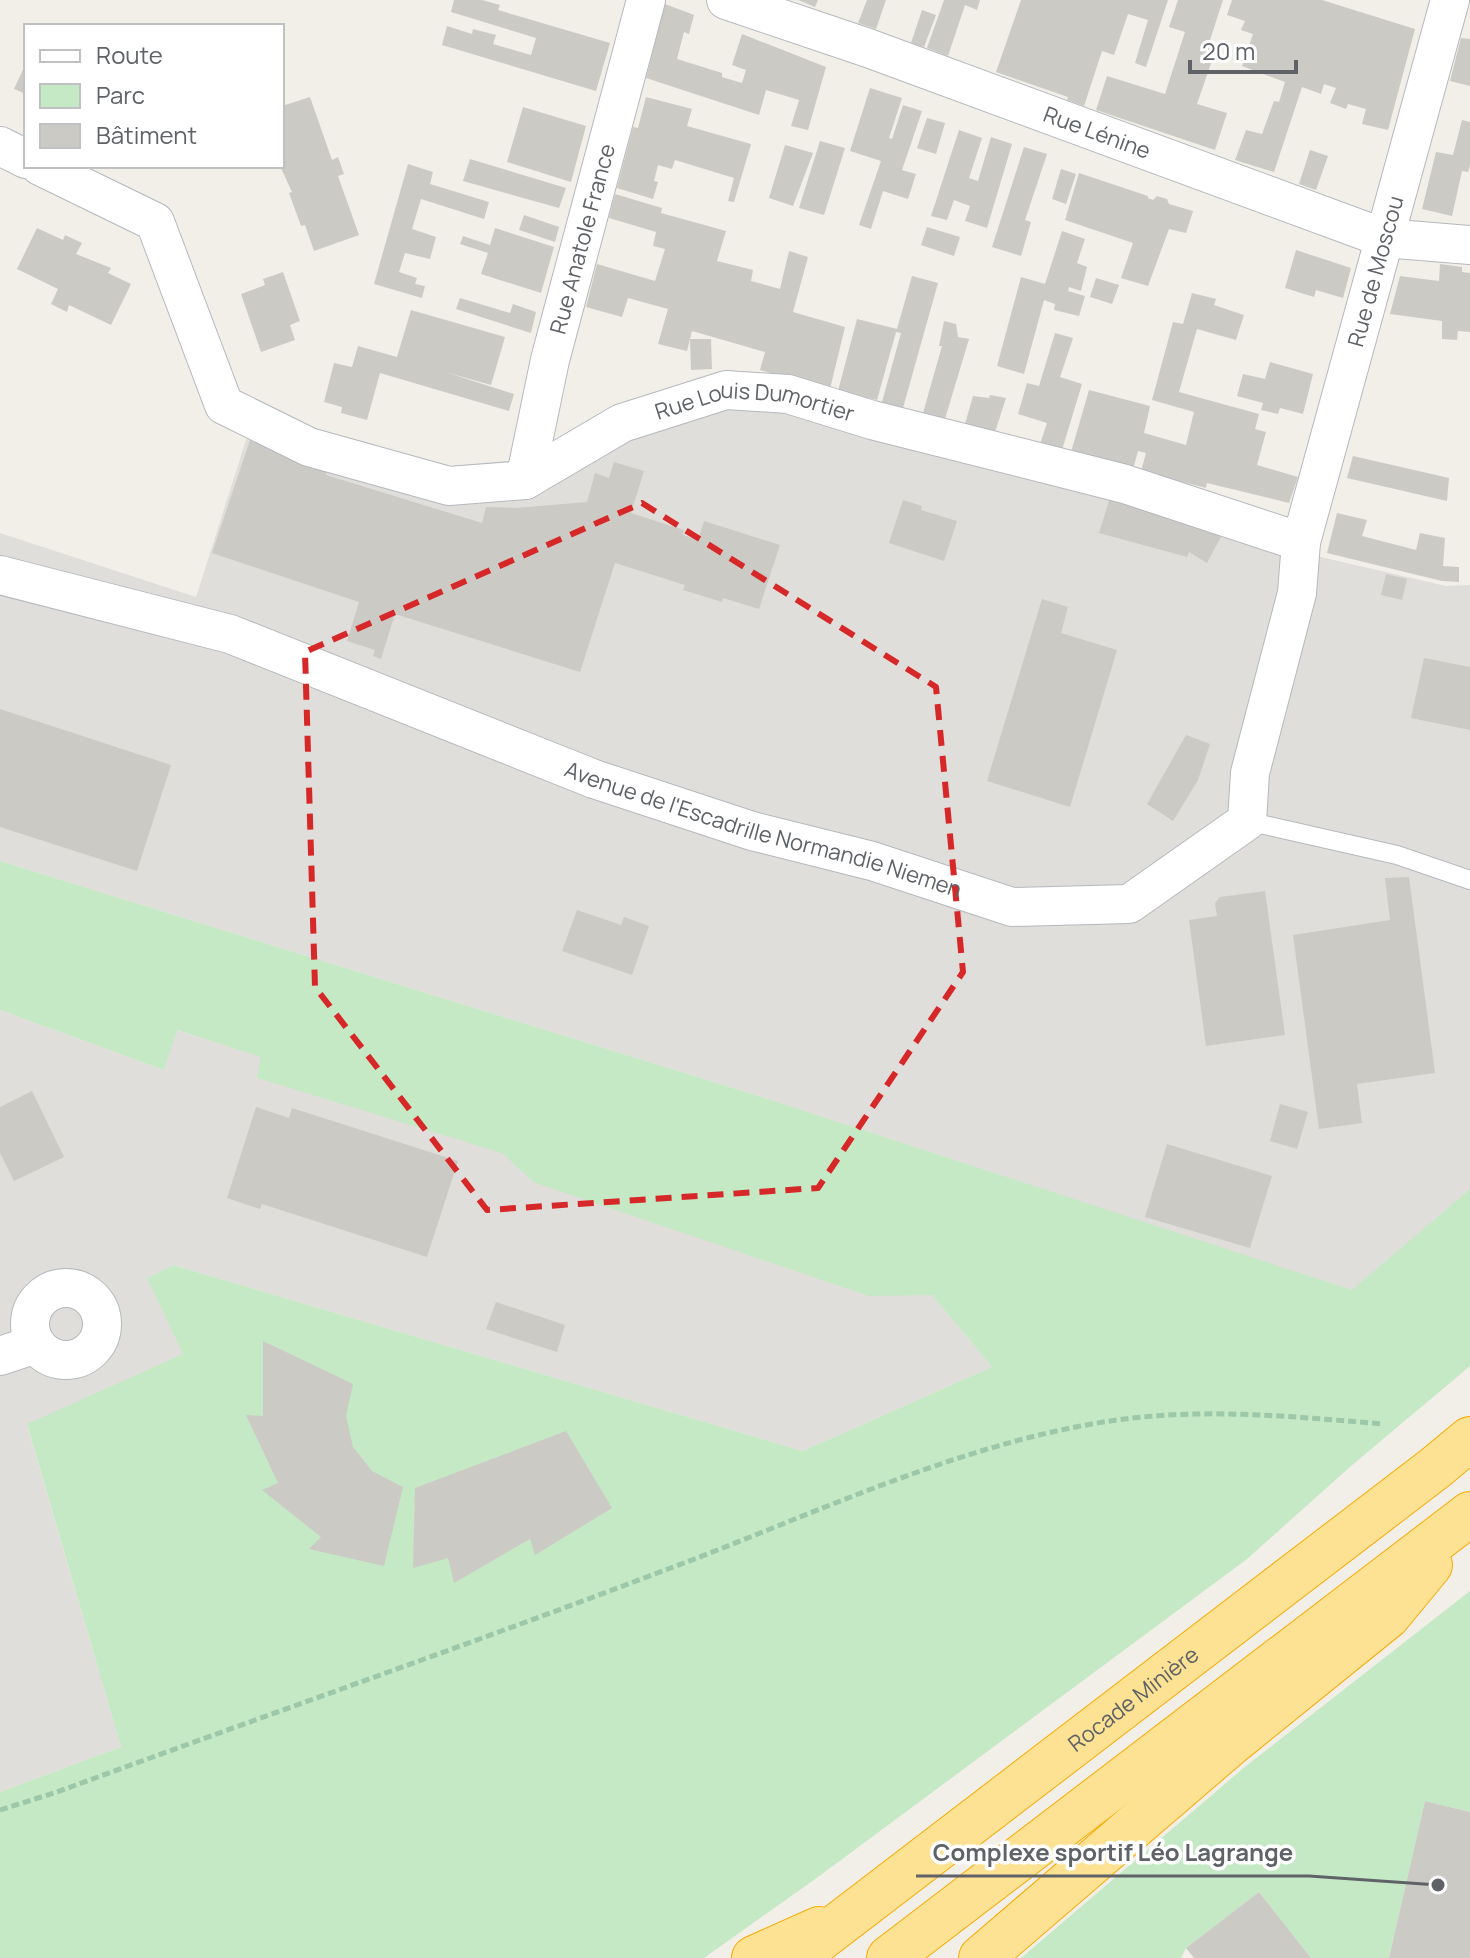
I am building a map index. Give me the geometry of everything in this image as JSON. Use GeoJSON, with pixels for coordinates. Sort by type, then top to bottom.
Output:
{"type":"FeatureCollection","features":[{"type":"Feature","properties":{"kind":"highway","name":"Rocade Minière"},"geometry":{"type":"LineString","coordinates":[[795,1958],[1470,1439]]}},
{"type":"Feature","properties":{"kind":"highway"},"geometry":{"type":"LineString","coordinates":[[889,1958],[1470,1514]]}},
{"type":"Feature","properties":{"kind":"highway"},"geometry":{"type":"LineString","coordinates":[[981,1958],[1231,1743],[1388,1616],[1470,1514]]}},
{"type":"Feature","properties":{"kind":"highway"},"geometry":{"type":"LineString","coordinates":[[754,1958],[854,1913]]}},
{"type":"Feature","properties":{"kind":"street","name":"Rue Anatole France"},"geometry":{"type":"LineString","coordinates":[[525,480],[550,360],[646,0]]}},
{"type":"Feature","properties":{"kind":"street","name":"Rue Lénine"},"geometry":{"type":"LineString","coordinates":[[726,0],[868,48],[1384,238],[1470,245]]}},
{"type":"Feature","properties":{"kind":"street","name":"Rue de Moscou"},"geometry":{"type":"LineString","coordinates":[[1301,542],[1450,0]]}},
{"type":"Feature","properties":{"kind":"street"},"geometry":{"type":"LineString","coordinates":[[0,146],[24,158]]}},
{"type":"Feature","properties":{"kind":"street","name":"Rue Louis Dumortier"},"geometry":{"type":"LineString","coordinates":[[44,168],[155,222],[224,405],[309,447],[449,486],[525,480],[622,423],[726,390],[788,394],[872,420],[1125,484],[1301,542]]}},
{"type":"Feature","properties":{"kind":"street"},"geometry":{"type":"LineString","coordinates":[[1247,821],[1250,773],[1297,593],[1301,542]]}},
{"type":"Feature","properties":{"kind":"street","name":"Avenue de l'Escadrille Normandie Niemen"},"geometry":{"type":"LineString","coordinates":[[0,575],[230,634],[594,779],[752,831],[872,861],[1012,907],[1129,904],[1247,821]]}},
{"type":"Feature","properties":{"kind":"street"},"geometry":{"type":"LineString","coordinates":[[0,1356],[36,1344]]}},
{"type":"Feature","properties":{"kind":"lane"},"geometry":{"type":"LineString","coordinates":[[1247,821],[1397,855],[1470,880]]}},
{"type":"Feature","properties":{"kind":"path"},"geometry":{"type":"LineString","coordinates":[[0,1810],[665,1570],[913,1475],[1023,1438],[1124,1419],[1194,1414],[1271,1415],[1383,1424]]}},
{"type":"Feature","properties":{"kind":"highlighted area"},"geometry":{"type":"Polygon","coordinates":[[[642,503],[936,687],[963,972],[818,1188],[487,1210],[315,987],[305,652],[642,503]]]}},
{"type":"Feature","properties":{"kind":"shaded area"},"geometry":{"type":"Polygon","coordinates":[[[753,403],[1325,558],[1446,586],[1470,585],[1470,1189],[1352,1291],[762,1097],[0,861],[0,533],[196,597],[247,437],[461,501],[513,501],[547,489],[651,425],[753,403]]]}},
{"type":"Feature","properties":{"kind":"shaded area"},"geometry":{"type":"Polygon","coordinates":[[[0,1010],[164,1070],[176,1030],[902,1259],[992,1367],[803,1451],[173,1265],[147,1278],[184,1354],[27,1425],[121,1747],[0,1792],[0,1010]]]}},
{"type":"Feature","properties":{"kind":"green space"},"geometry":{"type":"Polygon","coordinates":[[[0,861],[762,1097],[1352,1290],[1470,1189],[1470,1366],[1247,1559],[704,1958],[0,1958],[0,1792],[121,1747],[27,1424],[183,1354],[147,1278],[173,1265],[803,1451],[992,1367],[932,1295],[869,1296],[533,1182],[502,1153],[257,1078],[261,1057],[177,1030],[164,1070],[0,1010],[0,861]]]}},
{"type":"Feature","properties":{"kind":"green space"},"geometry":{"type":"Polygon","coordinates":[[[1470,1591],[1470,1812],[1425,1801],[1389,1958],[1311,1958],[1259,1892],[1186,1948],[1181,1958],[1021,1958],[1246,1766],[1470,1591]]]}},
{"type":"Feature","properties":{"kind":"building"},"geometry":{"type":"Polygon","coordinates":[[[454,0],[482,0],[500,5],[498,10],[610,43],[596,91],[442,45],[447,26],[472,34],[473,29],[496,35],[493,44],[531,55],[536,38],[451,12],[454,0]]]}},
{"type":"Feature","properties":{"kind":"building"},"geometry":{"type":"Polygon","coordinates":[[[798,0],[818,0],[815,7],[798,0]]]}},
{"type":"Feature","properties":{"kind":"building"},"geometry":{"type":"Polygon","coordinates":[[[867,0],[886,0],[876,29],[858,23],[867,0]]]}},
{"type":"Feature","properties":{"kind":"building"},"geometry":{"type":"Polygon","coordinates":[[[944,0],[980,0],[977,10],[965,5],[948,56],[927,48],[944,0]]]}},
{"type":"Feature","properties":{"kind":"building"},"geometry":{"type":"Polygon","coordinates":[[[1021,0],[1168,0],[1146,67],[1135,63],[1148,20],[1128,14],[1114,55],[1102,51],[1084,106],[1067,100],[1068,97],[996,72],[1021,0]]]}},
{"type":"Feature","properties":{"kind":"building"},"geometry":{"type":"Polygon","coordinates":[[[1178,0],[1223,0],[1209,43],[1217,46],[1197,104],[1227,113],[1215,150],[1096,110],[1107,76],[1165,94],[1185,32],[1169,27],[1178,0]]]}},
{"type":"Feature","properties":{"kind":"building"},"geometry":{"type":"Polygon","coordinates":[[[1232,0],[1322,0],[1415,29],[1388,130],[1362,124],[1366,109],[1348,104],[1346,109],[1330,103],[1336,88],[1324,84],[1321,94],[1302,87],[1274,172],[1235,160],[1246,130],[1262,134],[1274,101],[1279,102],[1285,82],[1242,66],[1253,34],[1241,30],[1245,21],[1227,15],[1232,0]]]}},
{"type":"Feature","properties":{"kind":"building"},"geometry":{"type":"Polygon","coordinates":[[[665,4],[694,15],[689,34],[684,32],[677,59],[722,73],[722,77],[742,83],[746,70],[732,65],[742,34],[826,67],[808,130],[791,126],[799,100],[766,90],[759,115],[646,78],[665,4]]]}},
{"type":"Feature","properties":{"kind":"building"},"geometry":{"type":"Polygon","coordinates":[[[922,10],[936,15],[924,47],[911,43],[922,10]]]}},
{"type":"Feature","properties":{"kind":"building"},"geometry":{"type":"Polygon","coordinates":[[[1461,38],[1470,39],[1470,86],[1450,81],[1461,38]]]}},
{"type":"Feature","properties":{"kind":"building"},"geometry":{"type":"Polygon","coordinates":[[[24,67],[24,93],[14,89],[24,67]]]}},
{"type":"Feature","properties":{"kind":"building"},"geometry":{"type":"Polygon","coordinates":[[[870,88],[902,98],[889,138],[892,139],[903,105],[922,111],[902,170],[916,174],[908,199],[883,191],[871,229],[859,225],[881,161],[850,151],[870,88]]]}},
{"type":"Feature","properties":{"kind":"building"},"geometry":{"type":"Polygon","coordinates":[[[310,97],[332,160],[338,157],[344,174],[338,176],[359,235],[314,251],[305,225],[301,226],[289,193],[292,192],[281,168],[284,168],[284,105],[310,97]]]}},
{"type":"Feature","properties":{"kind":"building"},"geometry":{"type":"Polygon","coordinates":[[[646,97],[692,109],[687,126],[751,144],[734,202],[728,201],[734,178],[675,160],[672,169],[658,165],[654,181],[658,182],[653,199],[617,188],[633,127],[638,128],[646,97]]]}},
{"type":"Feature","properties":{"kind":"building"},"geometry":{"type":"Polygon","coordinates":[[[523,107],[586,126],[571,182],[507,162],[523,107]]]}},
{"type":"Feature","properties":{"kind":"building"},"geometry":{"type":"Polygon","coordinates":[[[927,118],[945,123],[936,154],[917,148],[927,118]]]}},
{"type":"Feature","properties":{"kind":"building"},"geometry":{"type":"Polygon","coordinates":[[[1462,120],[1470,122],[1470,165],[1468,172],[1462,171],[1452,216],[1422,209],[1436,152],[1453,155],[1462,120]]]}},
{"type":"Feature","properties":{"kind":"building"},"geometry":{"type":"Polygon","coordinates":[[[959,130],[982,138],[969,178],[978,181],[991,137],[1012,144],[987,228],[965,221],[970,206],[954,200],[947,220],[931,216],[959,130]]]}},
{"type":"Feature","properties":{"kind":"building"},"geometry":{"type":"Polygon","coordinates":[[[820,141],[845,148],[824,215],[799,208],[820,141]]]}},
{"type":"Feature","properties":{"kind":"building"},"geometry":{"type":"Polygon","coordinates":[[[785,145],[813,153],[793,206],[769,198],[785,145]]]}},
{"type":"Feature","properties":{"kind":"building"},"geometry":{"type":"Polygon","coordinates":[[[1024,147],[1047,154],[1025,220],[1031,222],[1021,256],[992,247],[1024,147]]]}},
{"type":"Feature","properties":{"kind":"building"},"geometry":{"type":"Polygon","coordinates":[[[1310,150],[1328,156],[1316,190],[1299,184],[1310,150]]]}},
{"type":"Feature","properties":{"kind":"building"},"geometry":{"type":"Polygon","coordinates":[[[470,159],[566,188],[559,208],[463,181],[470,159]]]}},
{"type":"Feature","properties":{"kind":"building"},"geometry":{"type":"Polygon","coordinates":[[[408,164],[433,172],[430,184],[489,202],[484,219],[421,199],[412,229],[436,237],[430,259],[405,253],[399,272],[417,278],[415,284],[425,286],[422,298],[374,284],[408,164]]]}},
{"type":"Feature","properties":{"kind":"building"},"geometry":{"type":"Polygon","coordinates":[[[1061,169],[1076,174],[1066,204],[1052,199],[1061,169]]]}},
{"type":"Feature","properties":{"kind":"building"},"geometry":{"type":"Polygon","coordinates":[[[1079,173],[1153,200],[1157,196],[1167,199],[1169,204],[1193,211],[1186,233],[1169,229],[1148,286],[1121,278],[1133,243],[1065,220],[1079,173]]]}},
{"type":"Feature","properties":{"kind":"building"},"geometry":{"type":"Polygon","coordinates":[[[615,194],[662,208],[661,213],[726,231],[717,261],[753,270],[751,281],[780,289],[789,251],[808,257],[793,312],[845,327],[830,389],[760,370],[765,352],[692,331],[687,351],[658,344],[668,309],[628,298],[622,317],[586,307],[597,264],[655,281],[665,249],[653,246],[656,232],[609,218],[615,194]]]}},
{"type":"Feature","properties":{"kind":"building"},"geometry":{"type":"Polygon","coordinates":[[[524,215],[559,227],[555,242],[519,230],[524,215]]]}},
{"type":"Feature","properties":{"kind":"building"},"geometry":{"type":"Polygon","coordinates":[[[927,227],[960,237],[954,256],[921,245],[927,227]]]}},
{"type":"Feature","properties":{"kind":"building"},"geometry":{"type":"Polygon","coordinates":[[[37,228],[63,240],[65,235],[82,243],[76,254],[111,268],[108,273],[131,284],[111,325],[69,305],[67,312],[51,304],[58,289],[17,269],[37,228]]]}},
{"type":"Feature","properties":{"kind":"building"},"geometry":{"type":"Polygon","coordinates":[[[495,228],[554,247],[541,293],[481,274],[488,253],[460,244],[463,236],[490,245],[495,228]]]}},
{"type":"Feature","properties":{"kind":"building"},"geometry":{"type":"Polygon","coordinates":[[[1062,231],[1085,239],[1077,263],[1087,267],[1081,291],[1069,287],[1068,291],[1085,296],[1079,316],[1054,310],[1055,304],[1044,300],[1024,374],[997,366],[1021,277],[1045,284],[1062,231]]]}},
{"type":"Feature","properties":{"kind":"building"},"geometry":{"type":"Polygon","coordinates":[[[1296,250],[1351,268],[1343,298],[1316,290],[1314,297],[1285,288],[1296,250]]]}},
{"type":"Feature","properties":{"kind":"building"},"geometry":{"type":"Polygon","coordinates":[[[1440,264],[1462,267],[1462,272],[1470,273],[1470,332],[1458,331],[1457,340],[1442,339],[1442,321],[1390,314],[1400,276],[1439,281],[1440,264]]]}},
{"type":"Feature","properties":{"kind":"building"},"geometry":{"type":"Polygon","coordinates":[[[283,272],[300,321],[290,325],[295,340],[261,352],[241,294],[265,285],[263,279],[283,272]]]}},
{"type":"Feature","properties":{"kind":"building"},"geometry":{"type":"Polygon","coordinates":[[[912,276],[938,283],[903,408],[882,402],[901,333],[896,332],[877,400],[838,391],[857,319],[897,329],[912,276]]]}},
{"type":"Feature","properties":{"kind":"building"},"geometry":{"type":"Polygon","coordinates":[[[1096,278],[1119,285],[1112,304],[1090,297],[1096,278]]]}},
{"type":"Feature","properties":{"kind":"building"},"geometry":{"type":"Polygon","coordinates":[[[1192,293],[1216,299],[1214,305],[1244,315],[1236,340],[1197,329],[1179,392],[1259,414],[1255,429],[1266,432],[1257,465],[1298,477],[1289,503],[1207,483],[1206,488],[1141,471],[1146,453],[1138,451],[1133,469],[1071,452],[1089,390],[1150,406],[1144,433],[1186,445],[1194,412],[1152,400],[1173,322],[1183,324],[1192,293]]]}},
{"type":"Feature","properties":{"kind":"building"},"geometry":{"type":"Polygon","coordinates":[[[460,298],[510,313],[513,304],[536,312],[531,333],[456,309],[460,298]]]}},
{"type":"Feature","properties":{"kind":"building"},"geometry":{"type":"Polygon","coordinates":[[[411,310],[505,337],[491,385],[445,372],[514,394],[509,411],[380,373],[367,420],[341,413],[342,407],[324,402],[334,363],[352,367],[358,346],[397,357],[411,310]]]}},
{"type":"Feature","properties":{"kind":"building"},"geometry":{"type":"Polygon","coordinates":[[[944,321],[956,324],[958,337],[969,339],[945,419],[923,413],[942,346],[939,346],[944,321]]]}},
{"type":"Feature","properties":{"kind":"building"},"geometry":{"type":"Polygon","coordinates":[[[1055,333],[1073,338],[1060,377],[1082,384],[1062,450],[1040,444],[1047,423],[1018,414],[1027,383],[1039,386],[1055,333]]]}},
{"type":"Feature","properties":{"kind":"building"},"geometry":{"type":"Polygon","coordinates":[[[690,339],[711,339],[712,369],[691,370],[690,339]]]}},
{"type":"Feature","properties":{"kind":"building"},"geometry":{"type":"Polygon","coordinates":[[[1270,362],[1313,374],[1303,414],[1280,408],[1278,414],[1261,410],[1263,403],[1237,396],[1243,374],[1265,379],[1270,362]]]}},
{"type":"Feature","properties":{"kind":"building"},"geometry":{"type":"Polygon","coordinates":[[[990,395],[1006,398],[995,432],[965,424],[973,396],[989,398],[990,395]]]}},
{"type":"Feature","properties":{"kind":"building"},"geometry":{"type":"Polygon","coordinates":[[[250,440],[328,468],[326,475],[482,523],[486,507],[516,508],[587,502],[595,473],[609,478],[614,462],[644,471],[631,513],[684,530],[683,535],[698,540],[704,521],[780,545],[759,609],[683,590],[685,585],[615,563],[580,672],[395,614],[381,659],[373,656],[375,650],[347,641],[359,602],[212,553],[250,440]]]}},
{"type":"Feature","properties":{"kind":"building"},"geometry":{"type":"Polygon","coordinates":[[[1353,456],[1449,478],[1447,501],[1347,478],[1353,456]]]}},
{"type":"Feature","properties":{"kind":"building"},"geometry":{"type":"Polygon","coordinates":[[[1110,498],[1223,533],[1207,563],[1189,552],[1187,557],[1099,533],[1110,498]]]}},
{"type":"Feature","properties":{"kind":"building"},"geometry":{"type":"Polygon","coordinates":[[[903,500],[922,506],[921,510],[957,521],[944,561],[889,543],[903,500]]]}},
{"type":"Feature","properties":{"kind":"building"},"geometry":{"type":"Polygon","coordinates":[[[1337,513],[1367,520],[1362,536],[1416,550],[1420,533],[1445,538],[1443,566],[1459,567],[1459,582],[1442,581],[1327,553],[1337,513]]]}},
{"type":"Feature","properties":{"kind":"building"},"geometry":{"type":"Polygon","coordinates":[[[1386,574],[1407,579],[1402,600],[1381,595],[1386,574]]]}},
{"type":"Feature","properties":{"kind":"building"},"geometry":{"type":"Polygon","coordinates":[[[1042,599],[1068,607],[1061,633],[1117,650],[1070,807],[987,781],[1042,599]]]}},
{"type":"Feature","properties":{"kind":"building"},"geometry":{"type":"Polygon","coordinates":[[[1424,658],[1470,667],[1470,730],[1411,718],[1424,658]]]}},
{"type":"Feature","properties":{"kind":"building"},"geometry":{"type":"Polygon","coordinates":[[[0,709],[171,765],[137,871],[0,827],[0,709]]]}},
{"type":"Feature","properties":{"kind":"building"},"geometry":{"type":"Polygon","coordinates":[[[1186,735],[1210,744],[1198,780],[1173,821],[1147,804],[1186,735]]]}},
{"type":"Feature","properties":{"kind":"building"},"geometry":{"type":"Polygon","coordinates":[[[1409,877],[1435,1073],[1357,1084],[1362,1123],[1319,1129],[1293,935],[1390,920],[1385,878],[1409,877]]]}},
{"type":"Feature","properties":{"kind":"building"},"geometry":{"type":"Polygon","coordinates":[[[1265,891],[1285,1035],[1206,1046],[1189,920],[1217,916],[1215,903],[1220,897],[1265,891]]]}},
{"type":"Feature","properties":{"kind":"building"},"geometry":{"type":"Polygon","coordinates":[[[577,910],[621,925],[624,917],[649,926],[632,975],[562,951],[577,910]]]}},
{"type":"Feature","properties":{"kind":"building"},"geometry":{"type":"Polygon","coordinates":[[[32,1091],[64,1157],[14,1181],[0,1153],[0,1107],[32,1091]]]}},
{"type":"Feature","properties":{"kind":"building"},"geometry":{"type":"Polygon","coordinates":[[[1280,1104],[1308,1112],[1297,1149],[1270,1141],[1280,1104]]]}},
{"type":"Feature","properties":{"kind":"building"},"geometry":{"type":"Polygon","coordinates":[[[256,1107],[289,1118],[292,1108],[458,1161],[427,1257],[262,1204],[260,1209],[227,1198],[256,1107]]]}},
{"type":"Feature","properties":{"kind":"building"},"geometry":{"type":"Polygon","coordinates":[[[1167,1144],[1272,1176],[1250,1248],[1145,1217],[1167,1144]]]}},
{"type":"Feature","properties":{"kind":"building"},"geometry":{"type":"Polygon","coordinates":[[[496,1302],[565,1325],[557,1352],[486,1329],[496,1302]]]}},
{"type":"Feature","properties":{"kind":"building"},"geometry":{"type":"Polygon","coordinates":[[[263,1341],[353,1384],[346,1416],[353,1447],[372,1471],[403,1487],[384,1566],[309,1549],[321,1537],[262,1490],[278,1483],[246,1415],[263,1416],[263,1341]]]}},
{"type":"Feature","properties":{"kind":"building"},"geometry":{"type":"Polygon","coordinates":[[[566,1431],[612,1508],[535,1555],[530,1539],[454,1583],[448,1558],[413,1568],[415,1488],[566,1431]]]}},
{"type":"Feature","properties":{"kind":"building"},"geometry":{"type":"Polygon","coordinates":[[[1425,1801],[1470,1812],[1470,1958],[1389,1958],[1425,1801]]]}},
{"type":"Feature","properties":{"kind":"building"},"geometry":{"type":"Polygon","coordinates":[[[1259,1892],[1311,1958],[1194,1958],[1186,1948],[1259,1892]]]}},
{"type":"Feature","properties":{"kind":"place","name":"Complexe sportif Léo Lagrange"},"geometry":{"type":"Point","coordinates":[1438,1885]}}]}
